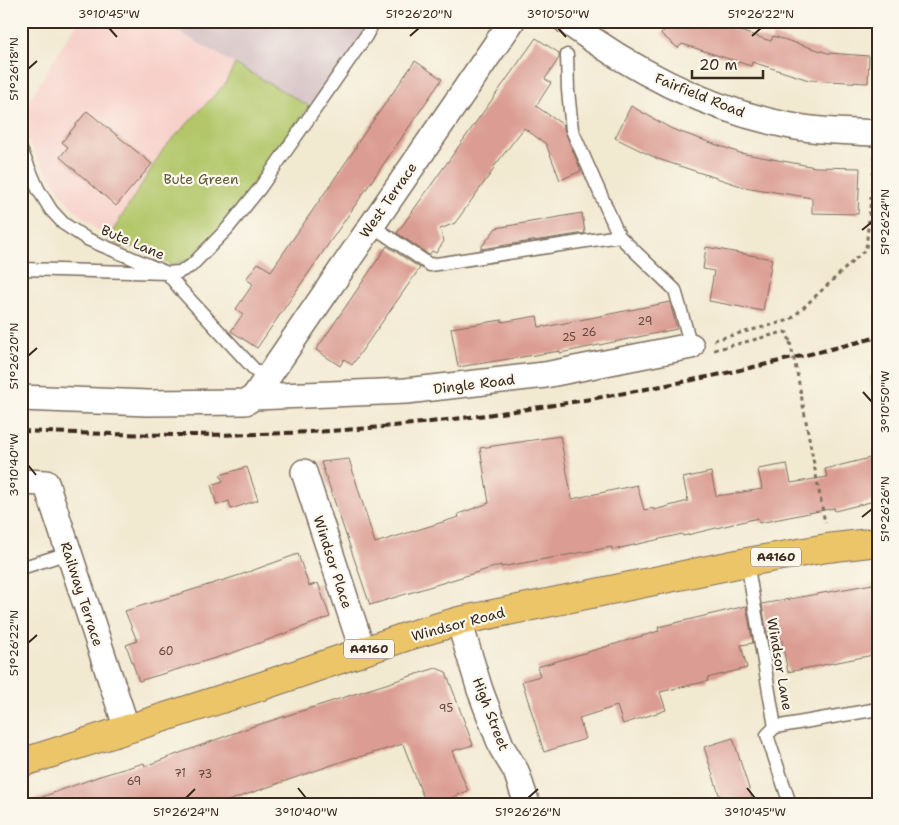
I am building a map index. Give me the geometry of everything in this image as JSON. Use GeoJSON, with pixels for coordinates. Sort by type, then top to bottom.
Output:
{"type":"FeatureCollection","features":[{"type":"Feature","properties":{"kind":"main road","name":"Windsor Road"},"geometry":{"type":"LineString","coordinates":[[21,763],[459,621],[747,562],[827,548],[878,542]]}},
{"type":"Feature","properties":{"kind":"street","name":"West Terrace"},"geometry":{"type":"LineString","coordinates":[[259,388],[512,21]]}},
{"type":"Feature","properties":{"kind":"street","name":"Fairfield Road"},"geometry":{"type":"LineString","coordinates":[[566,21],[614,55],[663,81],[719,105],[787,125],[877,133]]}},
{"type":"Feature","properties":{"kind":"street","name":"Dingle Road"},"geometry":{"type":"LineString","coordinates":[[21,398],[148,403],[246,402],[259,388],[406,391],[545,375],[691,346]]}},
{"type":"Feature","properties":{"kind":"street","name":"Windsor Place"},"geometry":{"type":"LineString","coordinates":[[304,472],[363,652]]}},
{"type":"Feature","properties":{"kind":"street","name":"Railway Terrace"},"geometry":{"type":"LineString","coordinates":[[21,482],[46,483],[127,729]]}},
{"type":"Feature","properties":{"kind":"street","name":"High Street"},"geometry":{"type":"LineString","coordinates":[[459,621],[483,698],[502,748],[516,770],[528,804]]}},
{"type":"Feature","properties":{"kind":"lane"},"geometry":{"type":"LineString","coordinates":[[21,269],[167,273],[179,272],[190,266],[227,229],[260,188],[366,36],[374,21]]}},
{"type":"Feature","properties":{"kind":"lane"},"geometry":{"type":"LineString","coordinates":[[567,55],[572,130],[619,236],[676,290],[691,346]]}},
{"type":"Feature","properties":{"kind":"lane","name":"Bute Lane"},"geometry":{"type":"LineString","coordinates":[[21,150],[38,189],[51,210],[64,224],[87,239],[167,273],[259,388]]}},
{"type":"Feature","properties":{"kind":"lane"},"geometry":{"type":"LineString","coordinates":[[371,225],[430,265],[619,236]]}},
{"type":"Feature","properties":{"kind":"lane"},"geometry":{"type":"LineString","coordinates":[[21,568],[68,553]]}},
{"type":"Feature","properties":{"kind":"lane","name":"Windsor Lane"},"geometry":{"type":"LineString","coordinates":[[747,562],[775,727],[878,709]]}},
{"type":"Feature","properties":{"kind":"lane"},"geometry":{"type":"LineString","coordinates":[[775,727],[767,735],[790,804]]}},
{"type":"Feature","properties":{"kind":"path"},"geometry":{"type":"LineString","coordinates":[[691,346],[790,320],[866,249],[877,133]]}},
{"type":"Feature","properties":{"kind":"path"},"geometry":{"type":"LineString","coordinates":[[691,346],[701,353],[723,350],[784,332],[787,333],[797,373],[826,528]]}},
{"type":"Feature","properties":{"kind":"shaded area"},"geometry":{"type":"Polygon","coordinates":[[[78,21],[160,21],[235,64],[225,84],[164,148],[108,239],[68,203],[34,153],[21,127],[21,114],[78,21]]]}},
{"type":"Feature","properties":{"kind":"shaded area"},"geometry":{"type":"Polygon","coordinates":[[[160,21],[382,21],[320,113],[160,21]]]}},
{"type":"Feature","properties":{"kind":"green space","name":"Bute Green"},"geometry":{"type":"Polygon","coordinates":[[[235,64],[309,106],[258,183],[224,226],[188,260],[171,265],[136,247],[121,247],[108,239],[164,148],[225,84],[235,64]]]}},
{"type":"Feature","properties":{"kind":"green space"},"geometry":{"type":"Polygon","coordinates":[[[878,375],[878,415],[870,377],[878,375]]]}},
{"type":"Feature","properties":{"kind":"building"},"geometry":{"type":"Polygon","coordinates":[[[673,21],[708,21],[771,41],[773,36],[828,53],[869,56],[868,83],[809,80],[752,62],[751,66],[682,44],[678,48],[661,34],[673,21]]]}},
{"type":"Feature","properties":{"kind":"building"},"geometry":{"type":"Polygon","coordinates":[[[536,38],[559,53],[559,58],[545,79],[551,83],[536,106],[562,124],[581,171],[560,180],[546,144],[524,128],[493,168],[455,223],[440,229],[444,241],[436,253],[432,251],[429,255],[397,233],[536,38]]]}},
{"type":"Feature","properties":{"kind":"building"},"geometry":{"type":"Polygon","coordinates":[[[415,61],[442,79],[257,348],[231,331],[243,314],[236,309],[253,284],[246,279],[258,263],[271,271],[415,61]]]}},
{"type":"Feature","properties":{"kind":"building"},"geometry":{"type":"Polygon","coordinates":[[[631,106],[672,129],[740,153],[815,167],[860,168],[858,214],[812,213],[812,198],[744,187],[658,159],[615,138],[631,106]]]}},
{"type":"Feature","properties":{"kind":"building"},"geometry":{"type":"Polygon","coordinates":[[[87,111],[152,164],[116,206],[60,157],[68,147],[62,142],[87,111]]]}},
{"type":"Feature","properties":{"kind":"building"},"geometry":{"type":"Polygon","coordinates":[[[582,213],[585,233],[480,249],[496,228],[582,213]]]}},
{"type":"Feature","properties":{"kind":"building"},"geometry":{"type":"Polygon","coordinates":[[[387,246],[420,268],[352,365],[344,359],[340,366],[316,350],[387,246]]]}},
{"type":"Feature","properties":{"kind":"building"},"geometry":{"type":"Polygon","coordinates":[[[706,247],[772,259],[763,311],[709,301],[714,271],[703,269],[706,247]]]}},
{"type":"Feature","properties":{"kind":"building"},"geometry":{"type":"Polygon","coordinates":[[[670,302],[677,329],[560,353],[560,351],[458,367],[451,328],[537,316],[539,327],[545,327],[670,302]]]}},
{"type":"Feature","properties":{"kind":"building"},"geometry":{"type":"Polygon","coordinates":[[[560,436],[572,499],[637,485],[644,510],[653,508],[654,510],[688,501],[683,478],[711,472],[716,496],[762,489],[758,469],[787,464],[791,483],[827,477],[825,469],[878,456],[878,500],[835,511],[834,508],[759,523],[758,518],[683,536],[682,534],[612,550],[612,547],[501,567],[501,565],[370,605],[321,462],[349,459],[375,543],[459,517],[458,514],[489,503],[480,448],[560,436]]]}},
{"type":"Feature","properties":{"kind":"building"},"geometry":{"type":"Polygon","coordinates":[[[247,467],[258,500],[231,509],[229,501],[217,505],[211,485],[223,481],[220,475],[247,467]]]}},
{"type":"Feature","properties":{"kind":"building"},"geometry":{"type":"Polygon","coordinates":[[[298,554],[309,586],[318,583],[330,617],[235,652],[139,681],[126,645],[137,641],[125,611],[240,575],[298,554]]]}},
{"type":"Feature","properties":{"kind":"building"},"geometry":{"type":"Polygon","coordinates":[[[878,583],[878,654],[788,672],[781,637],[768,640],[762,604],[878,583]]]}},
{"type":"Feature","properties":{"kind":"building"},"geometry":{"type":"Polygon","coordinates":[[[746,606],[753,643],[741,645],[747,668],[707,678],[708,681],[660,692],[666,710],[623,724],[617,706],[579,718],[585,739],[544,752],[522,681],[540,676],[537,667],[659,631],[658,627],[746,606]]]}},
{"type":"Feature","properties":{"kind":"building"},"geometry":{"type":"Polygon","coordinates":[[[436,668],[446,672],[473,745],[452,751],[468,791],[436,804],[426,804],[403,744],[355,757],[219,804],[31,804],[31,801],[100,776],[144,763],[145,766],[245,729],[436,668]]]}},
{"type":"Feature","properties":{"kind":"building"},"geometry":{"type":"Polygon","coordinates":[[[733,738],[754,804],[722,804],[704,747],[733,738]]]}},
{"type":"Feature","properties":{"kind":"railway"},"geometry":{"type":"LineString","coordinates":[[21,431],[181,435],[288,433],[394,426],[502,413],[610,396],[718,375],[878,337]]}}]}
